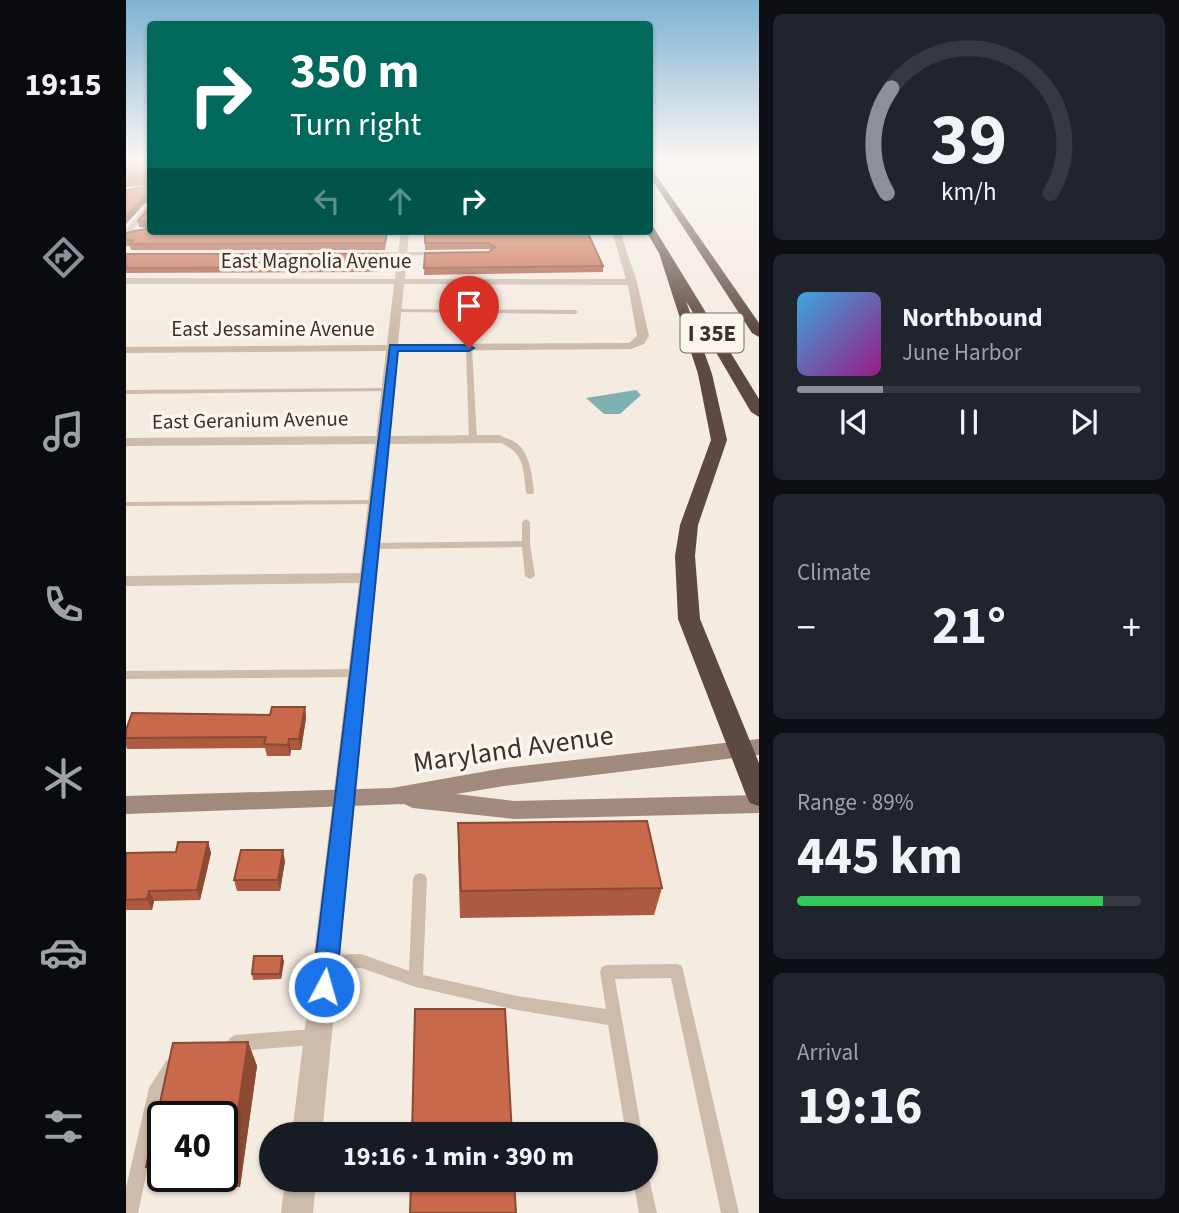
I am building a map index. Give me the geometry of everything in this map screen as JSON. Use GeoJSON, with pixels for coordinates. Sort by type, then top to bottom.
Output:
{"type":"FeatureCollection","features":[{"type":"Feature","properties":{"kind":"highway","name":"I 35E"},"geometry":{"type":"LineString","coordinates":[[682,217],[759,333]]}},
{"type":"Feature","properties":{"kind":"highway","name":"I 35E"},"geometry":{"type":"LineString","coordinates":[[653,235],[759,412]]}},
{"type":"Feature","properties":{"kind":"highway"},"geometry":{"type":"LineString","coordinates":[[664,253],[705,374],[719,440],[689,525],[685,556],[689,619],[751,748],[759,795]]}},
{"type":"Feature","properties":{"kind":"highway"},"geometry":{"type":"LineString","coordinates":[[722,277],[759,312]]}},
{"type":"Feature","properties":{"kind":"main road","name":"Maryland Avenue"},"geometry":{"type":"LineString","coordinates":[[392,797],[504,777],[751,748]]}},
{"type":"Feature","properties":{"kind":"main road","name":"Maryland Avenue"},"geometry":{"type":"LineString","coordinates":[[392,797],[514,810],[759,804]]}},
{"type":"Feature","properties":{"kind":"main road"},"geometry":{"type":"LineString","coordinates":[[126,805],[392,797]]}},
{"type":"Feature","properties":{"kind":"street"},"geometry":{"type":"LineString","coordinates":[[127,232],[141,217]]}},
{"type":"Feature","properties":{"kind":"street"},"geometry":{"type":"LineString","coordinates":[[127,232],[147,231]]}},
{"type":"Feature","properties":{"kind":"street"},"geometry":{"type":"LineString","coordinates":[[308,1122],[373,546],[404,235]]}},
{"type":"Feature","properties":{"kind":"street"},"geometry":{"type":"LineString","coordinates":[[617,235],[632,282]]}},
{"type":"Feature","properties":{"kind":"street","name":"East Magnolia Avenue"},"geometry":{"type":"LineString","coordinates":[[126,281],[632,282]]}},
{"type":"Feature","properties":{"kind":"street","name":"East Jessamine Avenue"},"geometry":{"type":"LineString","coordinates":[[126,350],[631,346],[640,342],[643,336],[632,282]]}},
{"type":"Feature","properties":{"kind":"street","name":"East Geranium Avenue"},"geometry":{"type":"LineString","coordinates":[[126,442],[500,439]]}},
{"type":"Feature","properties":{"kind":"street"},"geometry":{"type":"LineString","coordinates":[[126,581],[369,578]]}},
{"type":"Feature","properties":{"kind":"street"},"geometry":{"type":"LineString","coordinates":[[297,1213],[300,1192]]}},
{"type":"Feature","properties":{"kind":"lane"},"geometry":{"type":"LineString","coordinates":[[319,254],[439,254]]}},
{"type":"Feature","properties":{"kind":"lane"},"geometry":{"type":"LineString","coordinates":[[397,311],[575,312]]}},
{"type":"Feature","properties":{"kind":"lane"},"geometry":{"type":"LineString","coordinates":[[469,348],[473,439]]}},
{"type":"Feature","properties":{"kind":"lane"},"geometry":{"type":"LineString","coordinates":[[126,392],[389,390]]}},
{"type":"Feature","properties":{"kind":"lane"},"geometry":{"type":"LineString","coordinates":[[500,439],[517,446],[524,454],[530,492]]}},
{"type":"Feature","properties":{"kind":"lane"},"geometry":{"type":"LineString","coordinates":[[126,504],[377,502]]}},
{"type":"Feature","properties":{"kind":"lane"},"geometry":{"type":"LineString","coordinates":[[526,522],[530,576]]}},
{"type":"Feature","properties":{"kind":"lane"},"geometry":{"type":"LineString","coordinates":[[373,546],[526,544]]}},
{"type":"Feature","properties":{"kind":"lane"},"geometry":{"type":"LineString","coordinates":[[126,675],[359,673]]}},
{"type":"Feature","properties":{"kind":"lane"},"geometry":{"type":"LineString","coordinates":[[415,980],[420,879]]}},
{"type":"Feature","properties":{"kind":"lane"},"geometry":{"type":"LineString","coordinates":[[327,962],[361,961],[415,980],[517,1003],[614,1018]]}},
{"type":"Feature","properties":{"kind":"lane"},"geometry":{"type":"LineString","coordinates":[[632,1122],[607,972],[677,971],[730,1213]]}},
{"type":"Feature","properties":{"kind":"lane"},"geometry":{"type":"LineString","coordinates":[[213,1044],[319,1037]]}},
{"type":"Feature","properties":{"kind":"lane"},"geometry":{"type":"LineString","coordinates":[[129,1213],[157,1088],[179,1057]]}},
{"type":"Feature","properties":{"kind":"lane"},"geometry":{"type":"LineString","coordinates":[[644,1192],[648,1213]]}},
{"type":"Feature","properties":{"kind":"water"},"geometry":{"type":"Polygon","coordinates":[[[636,390],[641,395],[620,414],[604,414],[586,398],[636,390]]]}},
{"type":"Feature","properties":{"kind":"building"},"geometry":{"type":"Polygon","coordinates":[[[142,217],[147,217],[147,222],[138,221],[142,217]]]}},
{"type":"Feature","properties":{"kind":"building"},"geometry":{"type":"Polygon","coordinates":[[[147,229],[147,235],[386,235],[385,243],[130,244],[133,240],[126,240],[126,233],[147,229]]]}},
{"type":"Feature","properties":{"kind":"building"},"geometry":{"type":"Polygon","coordinates":[[[425,235],[589,235],[603,266],[424,268],[425,253],[489,252],[495,247],[489,243],[425,243],[425,235]]]}},
{"type":"Feature","properties":{"kind":"building"},"geometry":{"type":"Polygon","coordinates":[[[126,254],[383,254],[381,266],[364,267],[126,268],[126,254]]]}},
{"type":"Feature","properties":{"kind":"building"},"geometry":{"type":"Polygon","coordinates":[[[272,707],[305,707],[299,739],[289,739],[288,745],[264,744],[266,737],[126,738],[132,713],[270,715],[272,707]]]}},
{"type":"Feature","properties":{"kind":"building"},"geometry":{"type":"Polygon","coordinates":[[[647,821],[662,888],[461,891],[458,823],[647,821]]]}},
{"type":"Feature","properties":{"kind":"building"},"geometry":{"type":"Polygon","coordinates":[[[178,842],[208,842],[197,890],[149,891],[147,899],[126,900],[126,853],[176,852],[178,842]]]}},
{"type":"Feature","properties":{"kind":"building"},"geometry":{"type":"Polygon","coordinates":[[[241,850],[283,850],[278,880],[234,880],[241,850]]]}},
{"type":"Feature","properties":{"kind":"building"},"geometry":{"type":"Polygon","coordinates":[[[254,956],[282,956],[280,974],[252,974],[254,956]]]}},
{"type":"Feature","properties":{"kind":"building"},"geometry":{"type":"Polygon","coordinates":[[[415,1009],[505,1009],[511,1122],[412,1122],[415,1009]]]}},
{"type":"Feature","properties":{"kind":"building"},"geometry":{"type":"Polygon","coordinates":[[[248,1042],[238,1111],[238,1101],[160,1101],[173,1043],[248,1042]]]}},
{"type":"Feature","properties":{"kind":"building"},"geometry":{"type":"Polygon","coordinates":[[[411,1192],[515,1192],[516,1213],[410,1213],[411,1192]]]}},
{"type":"Feature","properties":{"kind":"route"},"geometry":{"type":"LineString","coordinates":[[324,987],[393,347],[469,348]]}}]}
